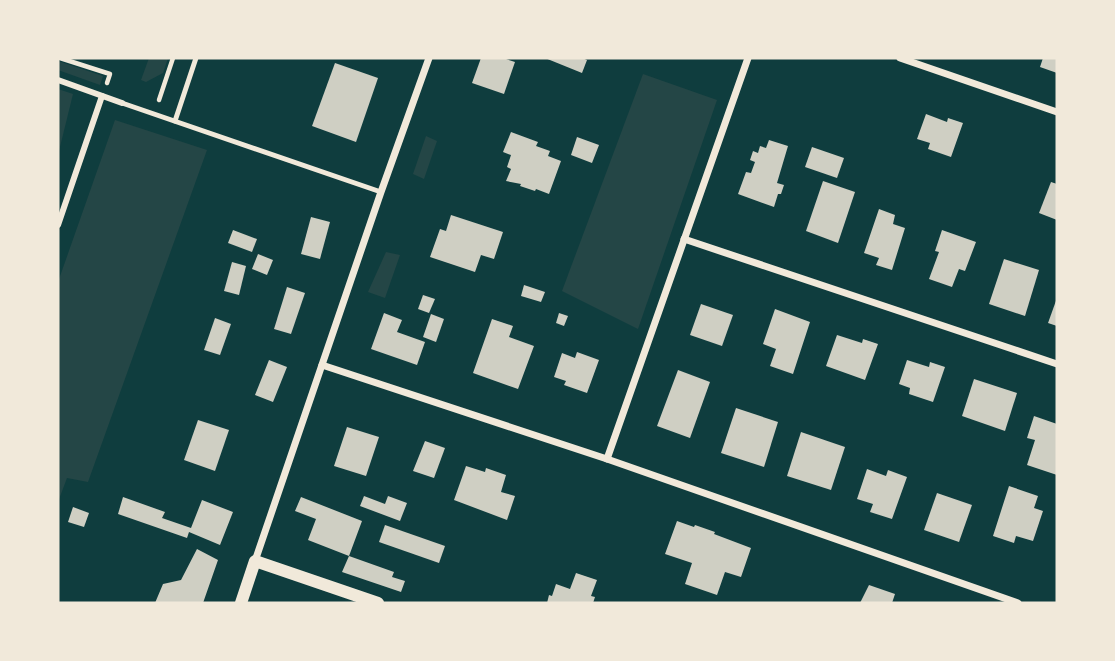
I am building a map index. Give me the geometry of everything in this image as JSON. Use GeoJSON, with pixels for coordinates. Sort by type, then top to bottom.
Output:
{"type":"FeatureCollection","features":[{"type":"Feature","properties":{"kind":"street"},"geometry":{"type":"LineString","coordinates":[[241,603],[429,58]]}},
{"type":"Feature","properties":{"kind":"street"},"geometry":{"type":"LineString","coordinates":[[607,459],[748,58]]}},
{"type":"Feature","properties":{"kind":"street"},"geometry":{"type":"LineString","coordinates":[[900,58],[1057,112]]}},
{"type":"Feature","properties":{"kind":"street"},"geometry":{"type":"LineString","coordinates":[[58,80],[122,103]]}},
{"type":"Feature","properties":{"kind":"street"},"geometry":{"type":"LineString","coordinates":[[58,225],[102,96]]}},
{"type":"Feature","properties":{"kind":"street"},"geometry":{"type":"LineString","coordinates":[[684,239],[1057,364]]}},
{"type":"Feature","properties":{"kind":"street"},"geometry":{"type":"LineString","coordinates":[[322,365],[607,459],[1018,603]]}},
{"type":"Feature","properties":{"kind":"street"},"geometry":{"type":"LineString","coordinates":[[255,561],[378,603]]}},
{"type":"Feature","properties":{"kind":"lane"},"geometry":{"type":"LineString","coordinates":[[174,121],[196,58]]}},
{"type":"Feature","properties":{"kind":"lane"},"geometry":{"type":"LineString","coordinates":[[122,103],[381,192]]}},
{"type":"Feature","properties":{"kind":"path"},"geometry":{"type":"LineString","coordinates":[[60,58],[110,74],[102,96]]}},
{"type":"Feature","properties":{"kind":"path"},"geometry":{"type":"LineString","coordinates":[[154,114],[173,58]]}},
{"type":"Feature","properties":{"kind":"shaded area"},"geometry":{"type":"Polygon","coordinates":[[[149,58],[168,58],[163,73],[146,82],[141,80],[149,58]]]}},
{"type":"Feature","properties":{"kind":"shaded area"},"geometry":{"type":"Polygon","coordinates":[[[58,61],[103,76],[100,85],[58,70],[58,61]]]}},
{"type":"Feature","properties":{"kind":"shaded area"},"geometry":{"type":"Polygon","coordinates":[[[643,74],[717,100],[638,329],[562,291],[643,74]]]}},
{"type":"Feature","properties":{"kind":"shaded area"},"geometry":{"type":"Polygon","coordinates":[[[58,89],[73,94],[58,155],[58,89]]]}},
{"type":"Feature","properties":{"kind":"shaded area"},"geometry":{"type":"Polygon","coordinates":[[[115,120],[207,150],[88,482],[67,478],[58,502],[58,282],[115,120]]]}},
{"type":"Feature","properties":{"kind":"shaded area"},"geometry":{"type":"Polygon","coordinates":[[[426,136],[437,141],[424,179],[413,174],[426,136]]]}},
{"type":"Feature","properties":{"kind":"shaded area"},"geometry":{"type":"Polygon","coordinates":[[[386,252],[400,255],[385,298],[368,292],[386,252]]]}},
{"type":"Feature","properties":{"kind":"building"},"geometry":{"type":"Polygon","coordinates":[[[481,58],[503,58],[515,62],[504,94],[472,83],[481,58]]]}},
{"type":"Feature","properties":{"kind":"building"},"geometry":{"type":"Polygon","coordinates":[[[545,58],[582,58],[587,60],[582,73],[545,58]]]}},
{"type":"Feature","properties":{"kind":"building"},"geometry":{"type":"Polygon","coordinates":[[[1043,58],[1057,58],[1057,73],[1040,67],[1043,58]]]}},
{"type":"Feature","properties":{"kind":"building"},"geometry":{"type":"Polygon","coordinates":[[[335,63],[378,78],[356,142],[312,126],[335,63]]]}},
{"type":"Feature","properties":{"kind":"building"},"geometry":{"type":"Polygon","coordinates":[[[926,114],[947,122],[948,118],[963,123],[951,157],[928,149],[930,143],[917,139],[926,114]]]}},
{"type":"Feature","properties":{"kind":"building"},"geometry":{"type":"Polygon","coordinates":[[[511,132],[538,142],[536,146],[550,151],[548,156],[561,161],[549,194],[506,181],[511,169],[507,167],[511,155],[503,152],[511,132]]]}},
{"type":"Feature","properties":{"kind":"building"},"geometry":{"type":"Polygon","coordinates":[[[577,137],[599,145],[592,163],[571,155],[577,137]]]}},
{"type":"Feature","properties":{"kind":"building"},"geometry":{"type":"Polygon","coordinates":[[[769,140],[788,146],[777,183],[784,185],[774,207],[738,194],[746,172],[751,173],[755,162],[750,160],[753,151],[758,153],[760,146],[766,148],[769,140]]]}},
{"type":"Feature","properties":{"kind":"building"},"geometry":{"type":"Polygon","coordinates":[[[812,147],[844,158],[837,178],[805,167],[812,147]]]}},
{"type":"Feature","properties":{"kind":"building"},"geometry":{"type":"Polygon","coordinates":[[[823,181],[855,192],[838,243],[806,231],[823,181]]]}},
{"type":"Feature","properties":{"kind":"building"},"geometry":{"type":"Polygon","coordinates":[[[1051,182],[1057,184],[1057,220],[1039,213],[1051,182]]]}},
{"type":"Feature","properties":{"kind":"building"},"geometry":{"type":"Polygon","coordinates":[[[879,209],[895,215],[893,224],[905,228],[892,270],[876,265],[879,258],[864,253],[879,209]]]}},
{"type":"Feature","properties":{"kind":"building"},"geometry":{"type":"Polygon","coordinates":[[[451,215],[503,232],[494,259],[481,255],[475,272],[430,257],[440,229],[446,231],[451,215]]]}},
{"type":"Feature","properties":{"kind":"building"},"geometry":{"type":"Polygon","coordinates":[[[311,217],[330,222],[320,259],[301,254],[311,217]]]}},
{"type":"Feature","properties":{"kind":"building"},"geometry":{"type":"Polygon","coordinates":[[[233,230],[257,239],[252,252],[228,243],[233,230]]]}},
{"type":"Feature","properties":{"kind":"building"},"geometry":{"type":"Polygon","coordinates":[[[942,230],[976,242],[965,271],[959,269],[952,287],[929,279],[939,252],[935,251],[942,230]]]}},
{"type":"Feature","properties":{"kind":"building"},"geometry":{"type":"Polygon","coordinates":[[[258,254],[273,260],[267,275],[252,269],[258,254]]]}},
{"type":"Feature","properties":{"kind":"building"},"geometry":{"type":"Polygon","coordinates":[[[1004,259],[1039,270],[1025,316],[989,304],[1004,259]]]}},
{"type":"Feature","properties":{"kind":"building"},"geometry":{"type":"Polygon","coordinates":[[[232,262],[246,266],[239,295],[224,291],[232,262]]]}},
{"type":"Feature","properties":{"kind":"building"},"geometry":{"type":"Polygon","coordinates":[[[524,285],[545,292],[541,302],[521,296],[524,285]]]}},
{"type":"Feature","properties":{"kind":"building"},"geometry":{"type":"Polygon","coordinates":[[[287,287],[305,293],[291,334],[274,329],[287,287]]]}},
{"type":"Feature","properties":{"kind":"building"},"geometry":{"type":"Polygon","coordinates":[[[423,295],[435,299],[429,313],[418,309],[423,295]]]}},
{"type":"Feature","properties":{"kind":"building"},"geometry":{"type":"Polygon","coordinates":[[[1057,298],[1057,326],[1048,323],[1057,298]]]}},
{"type":"Feature","properties":{"kind":"building"},"geometry":{"type":"Polygon","coordinates":[[[701,304],[733,315],[722,346],[690,335],[701,304]]]}},
{"type":"Feature","properties":{"kind":"building"},"geometry":{"type":"Polygon","coordinates":[[[775,309],[810,322],[793,374],[770,366],[776,349],[763,344],[775,309]]]}},
{"type":"Feature","properties":{"kind":"building"},"geometry":{"type":"Polygon","coordinates":[[[384,313],[402,320],[397,332],[425,342],[417,365],[371,349],[384,313]]]}},
{"type":"Feature","properties":{"kind":"building"},"geometry":{"type":"Polygon","coordinates":[[[559,313],[568,316],[564,326],[556,323],[559,313]]]}},
{"type":"Feature","properties":{"kind":"building"},"geometry":{"type":"Polygon","coordinates":[[[431,314],[444,319],[436,342],[423,337],[431,314]]]}},
{"type":"Feature","properties":{"kind":"building"},"geometry":{"type":"Polygon","coordinates":[[[215,318],[231,324],[220,355],[204,350],[215,318]]]}},
{"type":"Feature","properties":{"kind":"building"},"geometry":{"type":"Polygon","coordinates":[[[492,319],[513,326],[509,337],[534,346],[518,389],[473,373],[492,319]]]}},
{"type":"Feature","properties":{"kind":"building"},"geometry":{"type":"Polygon","coordinates":[[[837,335],[862,343],[863,339],[878,344],[865,380],[826,366],[837,335]]]}},
{"type":"Feature","properties":{"kind":"building"},"geometry":{"type":"Polygon","coordinates":[[[577,352],[599,360],[587,393],[564,385],[566,381],[554,377],[562,353],[575,358],[577,352]]]}},
{"type":"Feature","properties":{"kind":"building"},"geometry":{"type":"Polygon","coordinates":[[[269,360],[287,367],[273,402],[255,395],[269,360]]]}},
{"type":"Feature","properties":{"kind":"building"},"geometry":{"type":"Polygon","coordinates":[[[907,360],[929,367],[930,362],[945,367],[933,402],[909,394],[910,388],[899,384],[907,360]]]}},
{"type":"Feature","properties":{"kind":"building"},"geometry":{"type":"Polygon","coordinates":[[[678,370],[710,382],[690,438],[657,426],[678,370]]]}},
{"type":"Feature","properties":{"kind":"building"},"geometry":{"type":"Polygon","coordinates":[[[974,379],[1017,393],[1005,431],[962,416],[974,379]]]}},
{"type":"Feature","properties":{"kind":"building"},"geometry":{"type":"Polygon","coordinates":[[[736,408],[778,422],[764,467],[721,453],[736,408]]]}},
{"type":"Feature","properties":{"kind":"building"},"geometry":{"type":"Polygon","coordinates":[[[1034,416],[1057,424],[1057,475],[1027,465],[1035,440],[1027,438],[1034,416]]]}},
{"type":"Feature","properties":{"kind":"building"},"geometry":{"type":"Polygon","coordinates":[[[198,420],[229,430],[215,471],[184,460],[198,420]]]}},
{"type":"Feature","properties":{"kind":"building"},"geometry":{"type":"Polygon","coordinates":[[[347,427],[379,437],[366,476],[334,466],[347,427]]]}},
{"type":"Feature","properties":{"kind":"building"},"geometry":{"type":"Polygon","coordinates":[[[801,432],[845,447],[831,490],[787,476],[801,432]]]}},
{"type":"Feature","properties":{"kind":"building"},"geometry":{"type":"Polygon","coordinates":[[[425,441],[445,448],[434,478],[413,471],[425,441]]]}},
{"type":"Feature","properties":{"kind":"building"},"geometry":{"type":"Polygon","coordinates":[[[466,466],[485,472],[486,468],[506,475],[501,492],[515,496],[507,520],[454,500],[466,466]]]}},
{"type":"Feature","properties":{"kind":"building"},"geometry":{"type":"Polygon","coordinates":[[[867,469],[886,476],[888,470],[907,477],[892,519],[870,512],[873,504],[857,499],[867,469]]]}},
{"type":"Feature","properties":{"kind":"building"},"geometry":{"type":"Polygon","coordinates":[[[1009,486],[1038,496],[1034,508],[1043,511],[1033,541],[1016,536],[1014,543],[993,536],[1009,486]]]}},
{"type":"Feature","properties":{"kind":"building"},"geometry":{"type":"Polygon","coordinates":[[[937,493],[972,505],[959,542],[924,530],[937,493]]]}},
{"type":"Feature","properties":{"kind":"building"},"geometry":{"type":"Polygon","coordinates":[[[364,496],[385,504],[388,496],[407,503],[400,521],[360,506],[364,496]]]}},
{"type":"Feature","properties":{"kind":"building"},"geometry":{"type":"Polygon","coordinates":[[[123,497],[165,512],[162,518],[191,528],[202,500],[233,512],[220,545],[189,532],[187,538],[118,514],[123,497]]]}},
{"type":"Feature","properties":{"kind":"building"},"geometry":{"type":"Polygon","coordinates":[[[301,497],[362,521],[349,556],[308,540],[316,519],[295,511],[301,497]]]}},
{"type":"Feature","properties":{"kind":"building"},"geometry":{"type":"Polygon","coordinates":[[[73,507],[89,513],[84,527],[68,522],[73,507]]]}},
{"type":"Feature","properties":{"kind":"building"},"geometry":{"type":"Polygon","coordinates":[[[677,521],[715,532],[714,534],[751,548],[741,577],[725,572],[717,595],[685,584],[692,563],[665,554],[677,521]]]}},
{"type":"Feature","properties":{"kind":"building"},"geometry":{"type":"Polygon","coordinates":[[[385,525],[445,546],[439,563],[379,542],[385,525]]]}},
{"type":"Feature","properties":{"kind":"building"},"geometry":{"type":"Polygon","coordinates":[[[197,549],[218,560],[203,603],[155,603],[163,584],[181,580],[197,549]]]}},
{"type":"Feature","properties":{"kind":"building"},"geometry":{"type":"Polygon","coordinates":[[[349,556],[394,572],[392,577],[405,581],[401,592],[342,572],[349,556]]]}},
{"type":"Feature","properties":{"kind":"building"},"geometry":{"type":"Polygon","coordinates":[[[576,573],[597,580],[591,596],[595,597],[593,603],[547,603],[556,584],[570,589],[576,573]]]}},
{"type":"Feature","properties":{"kind":"building"},"geometry":{"type":"Polygon","coordinates":[[[869,585],[895,594],[892,603],[860,603],[869,585]]]}}]}
